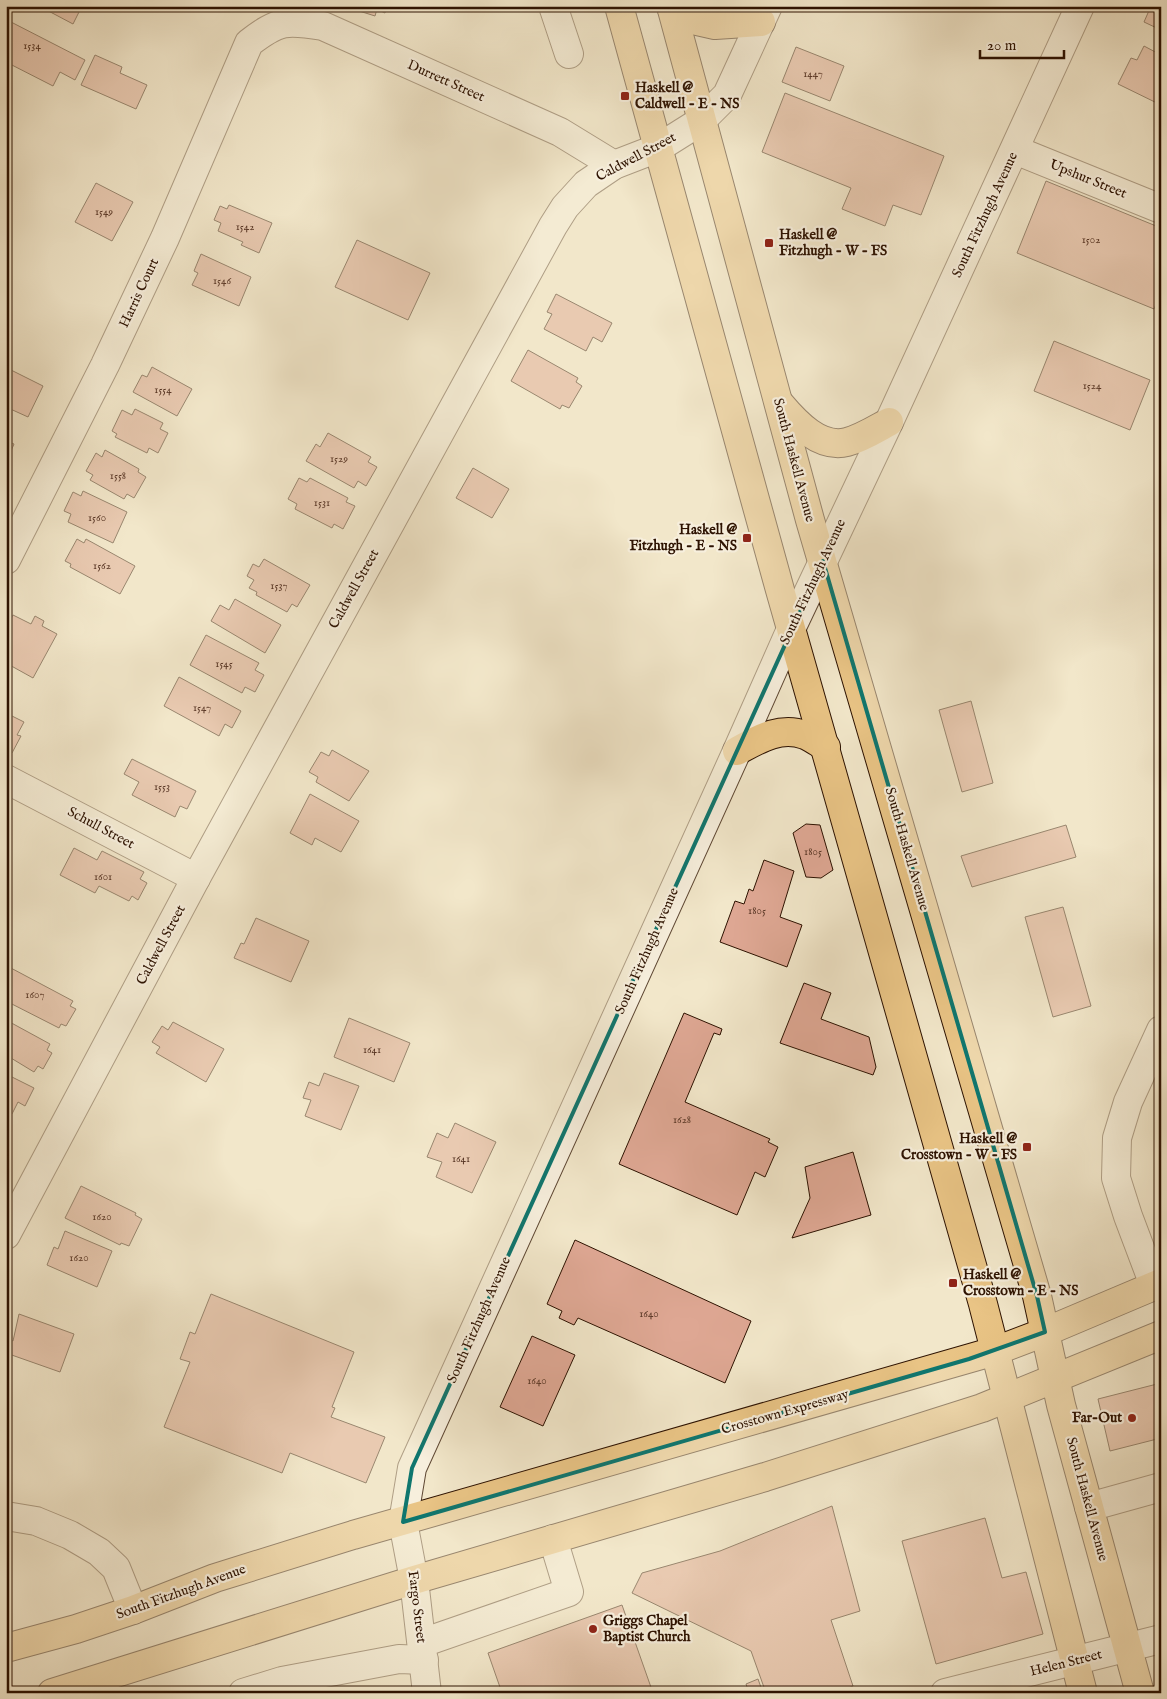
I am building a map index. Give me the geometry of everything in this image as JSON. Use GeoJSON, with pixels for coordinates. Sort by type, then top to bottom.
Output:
{"type":"FeatureCollection","features":[{"type":"Feature","properties":{"kind":"main road"},"geometry":{"type":"LineString","coordinates":[[619,6],[791,629],[995,1351],[1084,1693]]}},
{"type":"Feature","properties":{"kind":"main road"},"geometry":{"type":"LineString","coordinates":[[671,7],[693,20],[715,26],[764,14]]}},
{"type":"Feature","properties":{"kind":"main road","name":"South Haskell Avenue"},"geometry":{"type":"LineString","coordinates":[[671,7],[810,520],[1037,1296],[1061,1405],[1140,1693]]}},
{"type":"Feature","properties":{"kind":"main road"},"geometry":{"type":"LineString","coordinates":[[778,402],[808,432],[829,442],[846,443],[868,434],[889,422]]}},
{"type":"Feature","properties":{"kind":"main road"},"geometry":{"type":"LineString","coordinates":[[737,751],[775,733],[791,732],[806,735],[826,748]]}},
{"type":"Feature","properties":{"kind":"main road","name":"Crosstown Expressway"},"geometry":{"type":"LineString","coordinates":[[403,1522],[995,1351],[1158,1284]]}},
{"type":"Feature","properties":{"kind":"main road"},"geometry":{"type":"LineString","coordinates":[[52,1693],[414,1580],[765,1477],[982,1408],[1161,1335]]}},
{"type":"Feature","properties":{"kind":"main road","name":"South Fitzhugh Avenue"},"geometry":{"type":"LineString","coordinates":[[6,1648],[133,1610],[215,1578],[354,1535],[403,1522]]}},
{"type":"Feature","properties":{"kind":"street"},"geometry":{"type":"LineString","coordinates":[[553,6],[569,54]]}},
{"type":"Feature","properties":{"kind":"street","name":"South Fitzhugh Avenue"},"geometry":{"type":"LineString","coordinates":[[403,1522],[412,1468],[791,629],[889,422],[1080,6]]}},
{"type":"Feature","properties":{"kind":"street","name":"Caldwell Street"},"geometry":{"type":"LineString","coordinates":[[6,1235],[196,878],[553,226],[565,207],[586,184],[614,165],[658,148],[701,121],[727,94],[764,14]]}},
{"type":"Feature","properties":{"kind":"street","name":"Durrett Street"},"geometry":{"type":"LineString","coordinates":[[270,28],[294,21],[323,26],[560,132],[614,165]]}},
{"type":"Feature","properties":{"kind":"street","name":"Harris Court"},"geometry":{"type":"LineString","coordinates":[[6,560],[105,365],[165,238],[249,43],[270,28]]}},
{"type":"Feature","properties":{"kind":"street","name":"Upshur Street"},"geometry":{"type":"LineString","coordinates":[[1015,150],[1161,208]]}},
{"type":"Feature","properties":{"kind":"street","name":"Schull Street"},"geometry":{"type":"LineString","coordinates":[[6,779],[196,878]]}},
{"type":"Feature","properties":{"kind":"street"},"geometry":{"type":"LineString","coordinates":[[1158,1284],[1128,1216],[1116,1178],[1116,1138],[1128,1102],[1161,1030]]}},
{"type":"Feature","properties":{"kind":"street"},"geometry":{"type":"LineString","coordinates":[[1089,1507],[1161,1487]]}},
{"type":"Feature","properties":{"kind":"street"},"geometry":{"type":"LineString","coordinates":[[6,1516],[36,1520],[70,1535],[99,1552],[116,1568],[133,1610]]}},
{"type":"Feature","properties":{"kind":"street","name":"Fargo Street"},"geometry":{"type":"LineString","coordinates":[[403,1522],[414,1580],[427,1693]]}},
{"type":"Feature","properties":{"kind":"street"},"geometry":{"type":"LineString","coordinates":[[244,1693],[282,1681],[398,1659],[423,1651],[570,1592],[553,1539]]}},
{"type":"Feature","properties":{"kind":"street","name":"Helen Street"},"geometry":{"type":"LineString","coordinates":[[945,1693],[1161,1639]]}},
{"type":"Feature","properties":{"kind":"highlighted area"},"geometry":{"type":"Polygon","coordinates":[[[823,561],[1037,1296],[1045,1332],[969,1359],[403,1522],[412,1468],[823,561]]]}},
{"type":"Feature","properties":{"kind":"building"},"geometry":{"type":"Polygon","coordinates":[[[39,6],[82,6],[73,24],[39,6]]]}},
{"type":"Feature","properties":{"kind":"building"},"geometry":{"type":"Polygon","coordinates":[[[357,6],[387,6],[385,13],[377,9],[375,16],[356,10],[357,6]]]}},
{"type":"Feature","properties":{"kind":"building"},"geometry":{"type":"Polygon","coordinates":[[[1151,6],[1161,6],[1161,30],[1144,22],[1151,6]]]}},
{"type":"Feature","properties":{"kind":"building"},"geometry":{"type":"Polygon","coordinates":[[[11,22],[85,60],[75,80],[60,72],[53,86],[6,62],[6,32],[11,22]]]}},
{"type":"Feature","properties":{"kind":"building"},"geometry":{"type":"Polygon","coordinates":[[[1144,46],[1161,55],[1161,105],[1118,84],[1131,58],[1137,60],[1144,46]]]}},
{"type":"Feature","properties":{"kind":"building"},"geometry":{"type":"Polygon","coordinates":[[[796,47],[844,66],[830,101],[782,82],[796,47]]]}},
{"type":"Feature","properties":{"kind":"building"},"geometry":{"type":"Polygon","coordinates":[[[95,55],[122,67],[120,73],[147,85],[136,109],[81,85],[95,55]]]}},
{"type":"Feature","properties":{"kind":"building"},"geometry":{"type":"Polygon","coordinates":[[[785,93],[944,156],[921,215],[893,205],[885,226],[842,209],[851,188],[762,152],[785,93]]]}},
{"type":"Feature","properties":{"kind":"building"},"geometry":{"type":"Polygon","coordinates":[[[1046,181],[1161,228],[1161,292],[1154,309],[1017,253],[1046,181]]]}},
{"type":"Feature","properties":{"kind":"building"},"geometry":{"type":"Polygon","coordinates":[[[96,183],[133,202],[112,241],[75,222],[96,183]]]}},
{"type":"Feature","properties":{"kind":"building"},"geometry":{"type":"Polygon","coordinates":[[[229,205],[272,223],[259,253],[241,245],[243,242],[218,231],[221,223],[214,220],[220,206],[227,209],[229,205]]]}},
{"type":"Feature","properties":{"kind":"building"},"geometry":{"type":"Polygon","coordinates":[[[357,240],[430,273],[408,320],[335,287],[357,240]]]}},
{"type":"Feature","properties":{"kind":"building"},"geometry":{"type":"Polygon","coordinates":[[[201,254],[251,277],[239,306],[192,285],[198,273],[194,271],[201,254]]]}},
{"type":"Feature","properties":{"kind":"building"},"geometry":{"type":"Polygon","coordinates":[[[556,294],[612,323],[602,342],[593,337],[586,351],[544,329],[552,314],[547,312],[556,294]]]}},
{"type":"Feature","properties":{"kind":"building"},"geometry":{"type":"Polygon","coordinates":[[[1054,341],[1150,380],[1130,430],[1034,391],[1054,341]]]}},
{"type":"Feature","properties":{"kind":"building"},"geometry":{"type":"Polygon","coordinates":[[[528,350],[578,378],[576,382],[582,386],[569,408],[562,405],[560,409],[511,381],[528,350]]]}},
{"type":"Feature","properties":{"kind":"building"},"geometry":{"type":"Polygon","coordinates":[[[152,367],[192,389],[177,416],[133,392],[142,375],[147,377],[152,367]]]}},
{"type":"Feature","properties":{"kind":"building"},"geometry":{"type":"Polygon","coordinates":[[[11,370],[43,386],[28,417],[6,407],[6,380],[11,370]]]}},
{"type":"Feature","properties":{"kind":"building"},"geometry":{"type":"Polygon","coordinates":[[[135,409],[163,423],[160,429],[168,433],[158,453],[149,448],[147,453],[115,437],[117,434],[112,431],[122,410],[132,415],[135,409]]]}},
{"type":"Feature","properties":{"kind":"building"},"geometry":{"type":"Polygon","coordinates":[[[6,433],[10,435],[7,441],[14,444],[8,458],[6,457],[6,433]]]}},
{"type":"Feature","properties":{"kind":"building"},"geometry":{"type":"Polygon","coordinates":[[[328,433],[371,457],[368,462],[377,467],[366,486],[358,481],[354,488],[306,461],[316,444],[320,447],[328,433]]]}},
{"type":"Feature","properties":{"kind":"building"},"geometry":{"type":"Polygon","coordinates":[[[105,450],[139,469],[138,472],[146,477],[134,498],[127,494],[124,499],[90,480],[93,475],[86,471],[96,453],[102,457],[105,450]]]}},
{"type":"Feature","properties":{"kind":"building"},"geometry":{"type":"Polygon","coordinates":[[[473,468],[509,489],[492,518],[456,498],[473,468]]]}},
{"type":"Feature","properties":{"kind":"building"},"geometry":{"type":"Polygon","coordinates":[[[299,478],[307,482],[310,478],[348,498],[346,502],[355,506],[343,529],[334,524],[332,528],[295,509],[297,504],[288,499],[299,478]]]}},
{"type":"Feature","properties":{"kind":"building"},"geometry":{"type":"Polygon","coordinates":[[[83,491],[127,512],[113,543],[68,522],[71,514],[64,511],[73,492],[81,496],[83,491]]]}},
{"type":"Feature","properties":{"kind":"building"},"geometry":{"type":"Polygon","coordinates":[[[77,539],[84,543],[86,539],[135,566],[120,594],[70,567],[71,564],[65,561],[77,539]]]}},
{"type":"Feature","properties":{"kind":"building"},"geometry":{"type":"Polygon","coordinates":[[[264,559],[310,585],[297,607],[292,604],[287,612],[256,595],[257,592],[249,588],[254,580],[247,576],[253,564],[259,567],[264,559]]]}},
{"type":"Feature","properties":{"kind":"building"},"geometry":{"type":"Polygon","coordinates":[[[235,599],[281,625],[265,653],[211,621],[220,605],[229,610],[235,599]]]}},
{"type":"Feature","properties":{"kind":"building"},"geometry":{"type":"Polygon","coordinates":[[[13,615],[31,624],[35,616],[44,621],[42,626],[57,634],[33,678],[6,663],[6,653],[9,649],[6,647],[6,628],[13,615]]]}},
{"type":"Feature","properties":{"kind":"building"},"geometry":{"type":"Polygon","coordinates":[[[206,635],[259,663],[255,670],[264,675],[255,692],[245,687],[242,693],[190,665],[206,635]]]}},
{"type":"Feature","properties":{"kind":"building"},"geometry":{"type":"Polygon","coordinates":[[[179,677],[241,711],[232,728],[225,724],[219,736],[164,706],[179,677]]]}},
{"type":"Feature","properties":{"kind":"building"},"geometry":{"type":"Polygon","coordinates":[[[971,701],[993,783],[962,792],[939,710],[971,701]]]}},
{"type":"Feature","properties":{"kind":"building"},"geometry":{"type":"Polygon","coordinates":[[[6,713],[24,722],[17,735],[21,736],[12,753],[6,750],[6,713]]]}},
{"type":"Feature","properties":{"kind":"building"},"geometry":{"type":"Polygon","coordinates":[[[332,750],[369,771],[349,801],[316,782],[318,777],[309,772],[321,752],[329,756],[332,750]]]}},
{"type":"Feature","properties":{"kind":"building"},"geometry":{"type":"Polygon","coordinates":[[[132,759],[196,791],[187,809],[180,806],[175,817],[132,795],[139,782],[124,774],[132,759]]]}},
{"type":"Feature","properties":{"kind":"building"},"geometry":{"type":"Polygon","coordinates":[[[310,794],[359,821],[341,852],[315,838],[312,845],[290,833],[310,794]]]}},
{"type":"Feature","properties":{"kind":"building"},"geometry":{"type":"Polygon","coordinates":[[[806,824],[820,825],[833,870],[821,878],[806,877],[793,833],[806,824]]]}},
{"type":"Feature","properties":{"kind":"building"},"geometry":{"type":"Polygon","coordinates":[[[1066,825],[1076,857],[972,887],[961,856],[1066,825]]]}},
{"type":"Feature","properties":{"kind":"building"},"geometry":{"type":"Polygon","coordinates":[[[74,848],[97,860],[102,851],[144,872],[140,879],[147,883],[138,900],[132,896],[129,901],[99,886],[95,893],[60,875],[74,848]]]}},
{"type":"Feature","properties":{"kind":"building"},"geometry":{"type":"Polygon","coordinates":[[[764,860],[794,871],[780,917],[802,925],[787,967],[720,942],[735,901],[744,904],[749,889],[753,891],[764,860]]]}},
{"type":"Feature","properties":{"kind":"building"},"geometry":{"type":"Polygon","coordinates":[[[1063,907],[1091,1006],[1053,1017],[1025,917],[1063,907]]]}},
{"type":"Feature","properties":{"kind":"building"},"geometry":{"type":"Polygon","coordinates":[[[256,918],[309,941],[291,982],[234,958],[241,943],[244,944],[256,918]]]}},
{"type":"Feature","properties":{"kind":"building"},"geometry":{"type":"Polygon","coordinates":[[[9,967],[73,1001],[70,1006],[76,1009],[66,1026],[61,1024],[59,1028],[6,1001],[11,990],[6,987],[6,972],[9,967]]]}},
{"type":"Feature","properties":{"kind":"building"},"geometry":{"type":"Polygon","coordinates":[[[804,983],[831,993],[821,1019],[869,1037],[876,1067],[873,1075],[780,1043],[804,983]]]}},
{"type":"Feature","properties":{"kind":"building"},"geometry":{"type":"Polygon","coordinates":[[[684,1013],[722,1029],[720,1035],[714,1033],[685,1102],[770,1139],[768,1142],[778,1147],[765,1177],[755,1172],[737,1215],[619,1164],[684,1013]]]}},
{"type":"Feature","properties":{"kind":"building"},"geometry":{"type":"Polygon","coordinates":[[[349,1018],[410,1043],[394,1082],[334,1057],[349,1018]]]}},
{"type":"Feature","properties":{"kind":"building"},"geometry":{"type":"Polygon","coordinates":[[[6,1020],[50,1044],[47,1050],[52,1053],[43,1069],[38,1066],[34,1072],[6,1055],[6,1020]]]}},
{"type":"Feature","properties":{"kind":"building"},"geometry":{"type":"Polygon","coordinates":[[[173,1022],[224,1049],[206,1082],[156,1053],[160,1047],[152,1042],[162,1026],[168,1030],[173,1022]]]}},
{"type":"Feature","properties":{"kind":"building"},"geometry":{"type":"Polygon","coordinates":[[[324,1073],[359,1086],[341,1130],[305,1116],[311,1100],[303,1098],[309,1082],[319,1086],[324,1073]]]}},
{"type":"Feature","properties":{"kind":"building"},"geometry":{"type":"Polygon","coordinates":[[[6,1074],[34,1088],[25,1106],[18,1102],[12,1114],[6,1111],[6,1074]]]}},
{"type":"Feature","properties":{"kind":"building"},"geometry":{"type":"Polygon","coordinates":[[[455,1123],[496,1142],[472,1193],[436,1177],[442,1162],[427,1157],[437,1133],[448,1138],[455,1123]]]}},
{"type":"Feature","properties":{"kind":"building"},"geometry":{"type":"Polygon","coordinates":[[[853,1152],[871,1215],[792,1238],[810,1198],[805,1167],[853,1152]]]}},
{"type":"Feature","properties":{"kind":"building"},"geometry":{"type":"Polygon","coordinates":[[[81,1186],[136,1213],[135,1215],[142,1219],[129,1246],[121,1243],[120,1245],[65,1218],[81,1186]]]}},
{"type":"Feature","properties":{"kind":"building"},"geometry":{"type":"Polygon","coordinates":[[[65,1231],[112,1251],[97,1287],[47,1265],[54,1247],[58,1249],[65,1231]]]}},
{"type":"Feature","properties":{"kind":"building"},"geometry":{"type":"Polygon","coordinates":[[[575,1240],[751,1321],[725,1383],[578,1318],[574,1325],[559,1318],[562,1311],[547,1304],[575,1240]]]}},
{"type":"Feature","properties":{"kind":"building"},"geometry":{"type":"Polygon","coordinates":[[[211,1294],[354,1352],[332,1407],[335,1408],[331,1417],[385,1437],[366,1483],[290,1453],[282,1473],[164,1427],[190,1362],[180,1359],[190,1332],[195,1334],[211,1294]]]}},
{"type":"Feature","properties":{"kind":"building"},"geometry":{"type":"Polygon","coordinates":[[[19,1314],[74,1334],[60,1372],[6,1353],[8,1339],[13,1341],[19,1314]]]}},
{"type":"Feature","properties":{"kind":"building"},"geometry":{"type":"Polygon","coordinates":[[[532,1336],[575,1355],[543,1426],[500,1407],[532,1336]]]}},
{"type":"Feature","properties":{"kind":"building","name":"Far-Out"},"geometry":{"type":"Polygon","coordinates":[[[1161,1383],[1161,1438],[1110,1451],[1098,1399],[1161,1383]]]}},
{"type":"Feature","properties":{"kind":"building"},"geometry":{"type":"Polygon","coordinates":[[[832,1506],[860,1611],[831,1620],[853,1686],[836,1693],[766,1693],[751,1651],[632,1593],[642,1573],[720,1551],[832,1506]]]}},
{"type":"Feature","properties":{"kind":"building"},"geometry":{"type":"Polygon","coordinates":[[[985,1518],[1002,1578],[1026,1572],[1043,1634],[936,1664],[902,1541],[985,1518]]]}},
{"type":"Feature","properties":{"kind":"building","name":"Griggs Chapel Baptist Church"},"geometry":{"type":"Polygon","coordinates":[[[622,1605],[653,1693],[502,1693],[488,1653],[622,1605]]]}},
{"type":"Feature","properties":{"kind":"building"},"geometry":{"type":"Polygon","coordinates":[[[758,1679],[763,1693],[749,1693],[746,1684],[758,1679]]]}},
{"type":"Feature","properties":{"kind":"place","name":"Haskell @ Caldwell - E - NS"},"geometry":{"type":"Point","coordinates":[625,96]}},
{"type":"Feature","properties":{"kind":"place","name":"Haskell @ Fitzhugh - W - FS"},"geometry":{"type":"Point","coordinates":[769,243]}},
{"type":"Feature","properties":{"kind":"place","name":"Haskell @ Fitzhugh - E - NS"},"geometry":{"type":"Point","coordinates":[747,538]}},
{"type":"Feature","properties":{"kind":"place","name":"Haskell @ Crosstown - W - FS"},"geometry":{"type":"Point","coordinates":[1027,1147]}},
{"type":"Feature","properties":{"kind":"place","name":"Haskell @ Crosstown - E - NS"},"geometry":{"type":"Point","coordinates":[953,1283]}},
{"type":"Feature","properties":{"kind":"place","name":"Far-Out"},"geometry":{"type":"Point","coordinates":[1132,1418]}},
{"type":"Feature","properties":{"kind":"place","name":"Griggs Chapel Baptist Church"},"geometry":{"type":"Point","coordinates":[593,1629]}}]}
